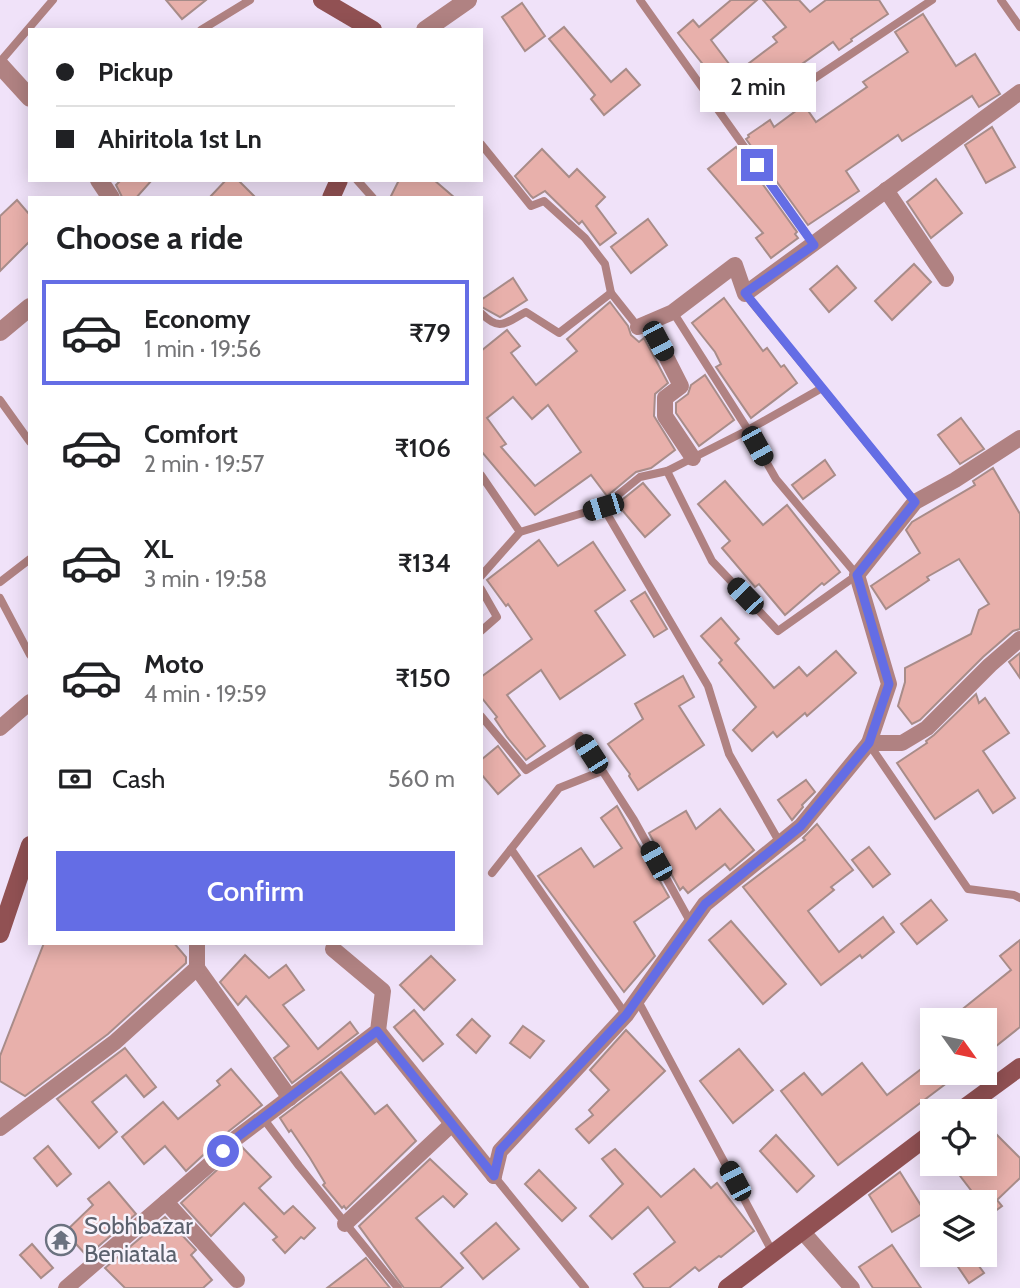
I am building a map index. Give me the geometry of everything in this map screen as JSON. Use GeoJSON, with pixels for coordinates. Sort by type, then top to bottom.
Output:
{"type":"FeatureCollection","features":[{"type":"Feature","properties":{"kind":"main road"},"geometry":{"type":"LineString","coordinates":[[322,0],[370,28]]}},
{"type":"Feature","properties":{"kind":"main road"},"geometry":{"type":"LineString","coordinates":[[0,934],[28,853]]}},
{"type":"Feature","properties":{"kind":"main road"},"geometry":{"type":"LineString","coordinates":[[976,1099],[1020,1066]]}},
{"type":"Feature","properties":{"kind":"main road"},"geometry":{"type":"LineString","coordinates":[[726,1288],[920,1142]]}},
{"type":"Feature","properties":{"kind":"street"},"geometry":{"type":"LineString","coordinates":[[428,28],[468,0]]}},
{"type":"Feature","properties":{"kind":"street"},"geometry":{"type":"LineString","coordinates":[[0,63],[28,96]]}},
{"type":"Feature","properties":{"kind":"street"},"geometry":{"type":"LineString","coordinates":[[693,458],[665,416],[665,398],[681,386],[643,325],[673,312],[735,265],[745,293],[1020,92]]}},
{"type":"Feature","properties":{"kind":"street"},"geometry":{"type":"LineString","coordinates":[[886,190],[946,279]]}},
{"type":"Feature","properties":{"kind":"street"},"geometry":{"type":"LineString","coordinates":[[0,332],[28,309]]}},
{"type":"Feature","properties":{"kind":"street"},"geometry":{"type":"LineString","coordinates":[[494,1176],[500,1150],[626,1015],[705,904],[801,826],[869,743],[889,684],[857,575],[915,502],[1020,438]]}},
{"type":"Feature","properties":{"kind":"street"},"geometry":{"type":"LineString","coordinates":[[869,743],[902,743],[927,728],[1020,639]]}},
{"type":"Feature","properties":{"kind":"street"},"geometry":{"type":"LineString","coordinates":[[0,728],[28,704]]}},
{"type":"Feature","properties":{"kind":"street"},"geometry":{"type":"LineString","coordinates":[[197,945],[197,968],[290,1098]]}},
{"type":"Feature","properties":{"kind":"street"},"geometry":{"type":"LineString","coordinates":[[66,1288],[235,1139],[377,1031],[383,991],[333,949]]}},
{"type":"Feature","properties":{"kind":"street"},"geometry":{"type":"LineString","coordinates":[[0,1128],[115,1042],[197,968]]}},
{"type":"Feature","properties":{"kind":"street"},"geometry":{"type":"LineString","coordinates":[[377,1031],[494,1176]]}},
{"type":"Feature","properties":{"kind":"street"},"geometry":{"type":"LineString","coordinates":[[345,1224],[452,1124]]}},
{"type":"Feature","properties":{"kind":"street"},"geometry":{"type":"LineString","coordinates":[[166,1202],[237,1280]]}},
{"type":"Feature","properties":{"kind":"street"},"geometry":{"type":"LineString","coordinates":[[802,1231],[852,1288]]}},
{"type":"Feature","properties":{"kind":"lane"},"geometry":{"type":"LineString","coordinates":[[29,28],[52,0]]}},
{"type":"Feature","properties":{"kind":"lane"},"geometry":{"type":"LineString","coordinates":[[204,28],[250,0]]}},
{"type":"Feature","properties":{"kind":"lane"},"geometry":{"type":"LineString","coordinates":[[640,0],[814,245]]}},
{"type":"Feature","properties":{"kind":"lane"},"geometry":{"type":"LineString","coordinates":[[791,94],[932,0]]}},
{"type":"Feature","properties":{"kind":"lane"},"geometry":{"type":"LineString","coordinates":[[1001,0],[1020,27]]}},
{"type":"Feature","properties":{"kind":"lane"},"geometry":{"type":"LineString","coordinates":[[0,63],[28,29]]}},
{"type":"Feature","properties":{"kind":"lane"},"geometry":{"type":"LineString","coordinates":[[483,146],[531,206],[544,201],[585,238],[605,264],[611,293],[643,325]]}},
{"type":"Feature","properties":{"kind":"lane"},"geometry":{"type":"LineString","coordinates":[[360,182],[371,196]]}},
{"type":"Feature","properties":{"kind":"lane"},"geometry":{"type":"LineString","coordinates":[[483,315],[492,324],[503,326],[526,312],[559,334],[611,293]]}},
{"type":"Feature","properties":{"kind":"lane"},"geometry":{"type":"LineString","coordinates":[[745,293],[915,502]]}},
{"type":"Feature","properties":{"kind":"lane"},"geometry":{"type":"LineString","coordinates":[[667,471],[712,561],[778,631],[857,575],[776,479],[673,312]]}},
{"type":"Feature","properties":{"kind":"lane"},"geometry":{"type":"LineString","coordinates":[[483,574],[520,532],[603,507],[640,477],[667,471],[822,388]]}},
{"type":"Feature","properties":{"kind":"lane"},"geometry":{"type":"LineString","coordinates":[[0,400],[28,439]]}},
{"type":"Feature","properties":{"kind":"lane"},"geometry":{"type":"LineString","coordinates":[[483,478],[520,532]]}},
{"type":"Feature","properties":{"kind":"lane"},"geometry":{"type":"LineString","coordinates":[[603,507],[708,686],[729,754],[780,843]]}},
{"type":"Feature","properties":{"kind":"lane"},"geometry":{"type":"LineString","coordinates":[[0,582],[28,561]]}},
{"type":"Feature","properties":{"kind":"lane"},"geometry":{"type":"LineString","coordinates":[[483,592],[498,617],[483,629]]}},
{"type":"Feature","properties":{"kind":"lane"},"geometry":{"type":"LineString","coordinates":[[0,598],[28,651]]}},
{"type":"Feature","properties":{"kind":"lane"},"geometry":{"type":"LineString","coordinates":[[483,718],[526,770],[579,736],[634,820],[691,923]]}},
{"type":"Feature","properties":{"kind":"lane"},"geometry":{"type":"LineString","coordinates":[[869,743],[968,889],[1020,898]]}},
{"type":"Feature","properties":{"kind":"lane"},"geometry":{"type":"LineString","coordinates":[[492,873],[559,788],[602,771]]}},
{"type":"Feature","properties":{"kind":"lane"},"geometry":{"type":"LineString","coordinates":[[511,849],[626,1015]]}},
{"type":"Feature","properties":{"kind":"lane"},"geometry":{"type":"LineString","coordinates":[[637,999],[773,1253]]}},
{"type":"Feature","properties":{"kind":"lane"},"geometry":{"type":"LineString","coordinates":[[264,1118],[398,1288]]}},
{"type":"Feature","properties":{"kind":"lane"},"geometry":{"type":"LineString","coordinates":[[494,1176],[585,1288]]}},
{"type":"Feature","properties":{"kind":"building"},"geometry":{"type":"Polygon","coordinates":[[[166,0],[206,0],[182,19],[166,0]]]}},
{"type":"Feature","properties":{"kind":"building"},"geometry":{"type":"Polygon","coordinates":[[[731,0],[757,0],[711,40],[736,73],[777,42],[773,37],[786,27],[763,0],[799,0],[810,12],[826,0],[879,0],[888,14],[839,50],[833,42],[782,78],[779,74],[759,87],[753,78],[729,97],[678,33],[693,20],[699,27],[731,0]]]}},
{"type":"Feature","properties":{"kind":"building"},"geometry":{"type":"Polygon","coordinates":[[[522,3],[545,36],[525,51],[502,17],[522,3]]]}},
{"type":"Feature","properties":{"kind":"building"},"geometry":{"type":"Polygon","coordinates":[[[923,14],[956,66],[975,54],[1000,94],[979,107],[972,96],[902,141],[898,135],[846,171],[859,191],[808,225],[746,139],[748,135],[770,120],[774,127],[804,105],[816,122],[867,87],[863,82],[908,52],[895,32],[923,14]]]}},
{"type":"Feature","properties":{"kind":"building"},"geometry":{"type":"Polygon","coordinates":[[[564,27],[611,82],[626,69],[640,85],[604,115],[591,99],[595,95],[549,39],[564,27]]]}},
{"type":"Feature","properties":{"kind":"building"},"geometry":{"type":"Polygon","coordinates":[[[992,127],[1015,167],[986,183],[965,145],[992,127]]]}},
{"type":"Feature","properties":{"kind":"building"},"geometry":{"type":"Polygon","coordinates":[[[736,147],[797,232],[795,234],[798,238],[771,258],[756,238],[763,233],[708,169],[736,147]]]}},
{"type":"Feature","properties":{"kind":"building"},"geometry":{"type":"Polygon","coordinates":[[[542,149],[569,177],[577,169],[605,197],[596,206],[616,233],[600,245],[582,221],[579,224],[545,191],[533,198],[515,176],[542,149]]]}},
{"type":"Feature","properties":{"kind":"building"},"geometry":{"type":"Polygon","coordinates":[[[936,179],[962,213],[931,238],[907,202],[936,179]]]}},
{"type":"Feature","properties":{"kind":"building"},"geometry":{"type":"Polygon","coordinates":[[[119,182],[150,182],[138,196],[122,196],[116,185],[119,182]]]}},
{"type":"Feature","properties":{"kind":"building"},"geometry":{"type":"Polygon","coordinates":[[[224,182],[240,182],[254,196],[211,196],[224,182]]]}},
{"type":"Feature","properties":{"kind":"building"},"geometry":{"type":"Polygon","coordinates":[[[398,182],[436,182],[453,196],[391,196],[398,182]]]}},
{"type":"Feature","properties":{"kind":"building"},"geometry":{"type":"Polygon","coordinates":[[[17,200],[28,213],[28,243],[0,271],[0,216],[17,200]]]}},
{"type":"Feature","properties":{"kind":"building"},"geometry":{"type":"Polygon","coordinates":[[[648,219],[667,245],[631,273],[611,247],[648,219]]]}},
{"type":"Feature","properties":{"kind":"building"},"geometry":{"type":"Polygon","coordinates":[[[914,264],[931,282],[892,320],[875,301],[914,264]]]}},
{"type":"Feature","properties":{"kind":"building"},"geometry":{"type":"Polygon","coordinates":[[[837,266],[856,288],[829,312],[810,289],[837,266]]]}},
{"type":"Feature","properties":{"kind":"building"},"geometry":{"type":"Polygon","coordinates":[[[513,278],[527,300],[500,317],[483,308],[483,299],[513,278]]]}},
{"type":"Feature","properties":{"kind":"building"},"geometry":{"type":"Polygon","coordinates":[[[724,298],[763,351],[767,348],[797,383],[751,418],[716,367],[721,364],[715,352],[692,323],[724,298]]]}},
{"type":"Feature","properties":{"kind":"building"},"geometry":{"type":"Polygon","coordinates":[[[610,302],[628,326],[631,335],[639,342],[644,338],[668,383],[655,394],[654,416],[675,450],[651,468],[636,472],[607,496],[591,475],[535,515],[483,453],[483,349],[507,330],[520,346],[511,353],[536,385],[577,351],[567,339],[610,302]],[[513,397],[487,418],[506,444],[501,447],[535,486],[581,452],[548,405],[532,419],[513,397]]]}},
{"type":"Feature","properties":{"kind":"building"},"geometry":{"type":"Polygon","coordinates":[[[705,375],[734,420],[699,446],[676,413],[676,403],[688,394],[691,385],[705,375]]]}},
{"type":"Feature","properties":{"kind":"building"},"geometry":{"type":"Polygon","coordinates":[[[961,418],[984,449],[960,464],[938,435],[961,418]]]}},
{"type":"Feature","properties":{"kind":"building"},"geometry":{"type":"Polygon","coordinates":[[[825,460],[835,475],[803,499],[792,485],[825,460]]]}},
{"type":"Feature","properties":{"kind":"building"},"geometry":{"type":"Polygon","coordinates":[[[993,468],[1020,514],[1020,629],[1013,631],[983,657],[920,720],[912,724],[898,706],[905,682],[905,668],[971,634],[979,610],[989,604],[959,559],[927,577],[929,580],[886,609],[871,586],[920,553],[906,530],[912,522],[975,485],[973,481],[993,468]]]}},
{"type":"Feature","properties":{"kind":"building"},"geometry":{"type":"Polygon","coordinates":[[[725,481],[763,525],[787,505],[840,572],[824,585],[822,583],[785,615],[759,584],[755,587],[722,548],[730,541],[698,504],[725,481]]]}},
{"type":"Feature","properties":{"kind":"building"},"geometry":{"type":"Polygon","coordinates":[[[643,483],[670,515],[645,537],[617,504],[643,483]]]}},
{"type":"Feature","properties":{"kind":"building"},"geometry":{"type":"Polygon","coordinates":[[[539,540],[558,566],[593,542],[625,590],[595,611],[625,655],[560,699],[541,670],[507,695],[545,746],[526,760],[507,737],[495,719],[497,717],[483,700],[483,676],[532,639],[508,604],[506,606],[487,580],[539,540]]]}},
{"type":"Feature","properties":{"kind":"building"},"geometry":{"type":"Polygon","coordinates":[[[645,592],[667,629],[654,637],[631,601],[645,592]]]}},
{"type":"Feature","properties":{"kind":"building"},"geometry":{"type":"Polygon","coordinates":[[[721,618],[739,639],[735,643],[774,688],[799,667],[807,676],[836,651],[856,673],[807,716],[805,713],[777,737],[773,732],[752,751],[733,730],[756,707],[719,663],[722,660],[701,636],[721,618]]]}},
{"type":"Feature","properties":{"kind":"building"},"geometry":{"type":"Polygon","coordinates":[[[1020,653],[1020,678],[1009,662],[1020,653]]]}},
{"type":"Feature","properties":{"kind":"building"},"geometry":{"type":"Polygon","coordinates":[[[683,676],[694,697],[679,706],[704,745],[638,790],[608,744],[643,719],[635,704],[683,676]]]}},
{"type":"Feature","properties":{"kind":"building"},"geometry":{"type":"Polygon","coordinates":[[[976,694],[979,703],[985,698],[1009,733],[983,751],[1015,798],[993,813],[978,790],[935,819],[897,763],[927,743],[926,741],[976,694]]]}},
{"type":"Feature","properties":{"kind":"building"},"geometry":{"type":"Polygon","coordinates":[[[498,746],[520,775],[498,794],[483,776],[483,758],[498,746]]]}},
{"type":"Feature","properties":{"kind":"building"},"geometry":{"type":"Polygon","coordinates":[[[806,780],[815,792],[792,820],[778,800],[806,780]]]}},
{"type":"Feature","properties":{"kind":"building"},"geometry":{"type":"Polygon","coordinates":[[[617,806],[669,897],[634,922],[655,956],[624,992],[538,876],[581,848],[594,867],[622,848],[601,818],[617,806]]]}},
{"type":"Feature","properties":{"kind":"building"},"geometry":{"type":"Polygon","coordinates":[[[720,809],[754,850],[730,870],[725,864],[688,893],[683,887],[680,890],[649,833],[686,811],[696,829],[720,809]]]}},
{"type":"Feature","properties":{"kind":"building"},"geometry":{"type":"Polygon","coordinates":[[[817,824],[853,870],[831,887],[834,890],[808,911],[839,952],[883,917],[894,932],[862,958],[860,955],[821,985],[743,887],[805,840],[803,838],[817,824]]]}},
{"type":"Feature","properties":{"kind":"building"},"geometry":{"type":"Polygon","coordinates":[[[869,847],[890,874],[873,887],[852,860],[869,847]]]}},
{"type":"Feature","properties":{"kind":"building"},"geometry":{"type":"Polygon","coordinates":[[[931,900],[947,920],[917,944],[901,924],[931,900]]]}},
{"type":"Feature","properties":{"kind":"building"},"geometry":{"type":"Polygon","coordinates":[[[731,921],[786,984],[763,1004],[709,940],[731,921]]]}},
{"type":"Feature","properties":{"kind":"building"},"geometry":{"type":"Polygon","coordinates":[[[1020,940],[1020,1027],[998,1045],[998,1008],[964,1008],[1011,970],[1000,956],[1020,940]]]}},
{"type":"Feature","properties":{"kind":"building"},"geometry":{"type":"Polygon","coordinates":[[[43,945],[176,945],[186,957],[186,963],[108,1034],[25,1096],[0,1081],[0,1056],[43,945]]]}},
{"type":"Feature","properties":{"kind":"building"},"geometry":{"type":"Polygon","coordinates":[[[245,955],[269,978],[286,965],[304,990],[283,1005],[318,1049],[350,1022],[358,1033],[292,1083],[274,1058],[289,1046],[246,996],[238,1005],[220,982],[245,955]]]}},
{"type":"Feature","properties":{"kind":"building"},"geometry":{"type":"Polygon","coordinates":[[[431,956],[455,980],[424,1010],[400,985],[431,956]]]}},
{"type":"Feature","properties":{"kind":"building"},"geometry":{"type":"Polygon","coordinates":[[[414,1010],[443,1044],[423,1061],[394,1027],[414,1010]]]}},
{"type":"Feature","properties":{"kind":"building"},"geometry":{"type":"Polygon","coordinates":[[[472,1019],[490,1036],[476,1053],[457,1035],[472,1019]]]}},
{"type":"Feature","properties":{"kind":"building"},"geometry":{"type":"Polygon","coordinates":[[[523,1026],[544,1041],[530,1058],[510,1043],[523,1026]]]}},
{"type":"Feature","properties":{"kind":"building"},"geometry":{"type":"Polygon","coordinates":[[[626,1030],[665,1071],[589,1143],[576,1129],[593,1115],[589,1110],[609,1090],[590,1070],[626,1030]]]}},
{"type":"Feature","properties":{"kind":"building"},"geometry":{"type":"Polygon","coordinates":[[[125,1048],[156,1087],[144,1097],[126,1075],[92,1102],[117,1132],[99,1148],[57,1099],[125,1048]]]}},
{"type":"Feature","properties":{"kind":"building"},"geometry":{"type":"Polygon","coordinates":[[[739,1049],[773,1090],[733,1123],[700,1081],[739,1049]]]}},
{"type":"Feature","properties":{"kind":"building"},"geometry":{"type":"Polygon","coordinates":[[[862,1063],[887,1095],[920,1070],[920,1085],[944,1085],[926,1099],[920,1099],[920,1103],[838,1165],[781,1091],[804,1073],[822,1095],[862,1063]]]}},
{"type":"Feature","properties":{"kind":"building"},"geometry":{"type":"Polygon","coordinates":[[[231,1069],[262,1105],[186,1171],[165,1146],[144,1164],[122,1137],[163,1102],[178,1119],[220,1085],[217,1081],[231,1069]]]}},
{"type":"Feature","properties":{"kind":"building"},"geometry":{"type":"Polygon","coordinates":[[[341,1072],[375,1114],[387,1105],[416,1141],[346,1209],[344,1206],[342,1208],[323,1185],[325,1183],[310,1158],[280,1118],[341,1072]]]}},
{"type":"Feature","properties":{"kind":"building"},"geometry":{"type":"Polygon","coordinates":[[[776,1135],[814,1176],[797,1192],[760,1151],[776,1135]]]}},
{"type":"Feature","properties":{"kind":"building"},"geometry":{"type":"Polygon","coordinates":[[[997,1135],[1020,1158],[1020,1178],[997,1200],[997,1190],[971,1190],[960,1176],[997,1176],[997,1135]]]}},
{"type":"Feature","properties":{"kind":"building"},"geometry":{"type":"Polygon","coordinates":[[[48,1146],[71,1174],[57,1186],[34,1158],[48,1146]]]}},
{"type":"Feature","properties":{"kind":"building"},"geometry":{"type":"Polygon","coordinates":[[[242,1147],[271,1177],[259,1188],[284,1214],[293,1206],[315,1228],[285,1253],[273,1240],[277,1237],[244,1203],[211,1236],[181,1203],[242,1147]]]}},
{"type":"Feature","properties":{"kind":"building"},"geometry":{"type":"Polygon","coordinates":[[[615,1149],[661,1197],[694,1169],[711,1188],[717,1183],[754,1231],[721,1257],[699,1271],[695,1267],[669,1288],[644,1288],[634,1274],[675,1242],[648,1207],[612,1239],[590,1216],[623,1184],[602,1159],[615,1149]]]}},
{"type":"Feature","properties":{"kind":"building"},"geometry":{"type":"Polygon","coordinates":[[[430,1159],[467,1194],[454,1207],[443,1196],[416,1218],[463,1268],[440,1288],[404,1288],[359,1226],[430,1159]]]}},
{"type":"Feature","properties":{"kind":"building"},"geometry":{"type":"Polygon","coordinates":[[[539,1170],[576,1208],[562,1221],[525,1184],[539,1170]]]}},
{"type":"Feature","properties":{"kind":"building"},"geometry":{"type":"Polygon","coordinates":[[[900,1172],[920,1204],[920,1215],[892,1232],[869,1195],[900,1172]]]}},
{"type":"Feature","properties":{"kind":"building"},"geometry":{"type":"Polygon","coordinates":[[[109,1182],[136,1214],[87,1256],[65,1232],[93,1205],[88,1199],[109,1182]]]}},
{"type":"Feature","properties":{"kind":"building"},"geometry":{"type":"Polygon","coordinates":[[[165,1217],[196,1250],[191,1255],[212,1280],[203,1288],[125,1288],[105,1268],[165,1217]]]}},
{"type":"Feature","properties":{"kind":"building"},"geometry":{"type":"Polygon","coordinates":[[[496,1223],[519,1249],[483,1279],[461,1253],[496,1223]]]}},
{"type":"Feature","properties":{"kind":"building"},"geometry":{"type":"Polygon","coordinates":[[[32,1244],[53,1268],[41,1278],[20,1255],[32,1244]]]}},
{"type":"Feature","properties":{"kind":"building"},"geometry":{"type":"Polygon","coordinates":[[[892,1245],[921,1288],[873,1288],[859,1267],[892,1245]]]}},
{"type":"Feature","properties":{"kind":"building"},"geometry":{"type":"Polygon","coordinates":[[[366,1258],[390,1288],[327,1288],[366,1258]]]}},
{"type":"Feature","properties":{"kind":"building"},"geometry":{"type":"Polygon","coordinates":[[[958,1267],[980,1267],[984,1273],[969,1283],[958,1267]]]}},
{"type":"Feature","properties":{"kind":"place","name":"Sobhbazar Beniatala"},"geometry":{"type":"Point","coordinates":[61,1240]}},
{"type":"Feature","properties":{"kind":"route"},"geometry":{"type":"LineString","coordinates":[[223,1151],[377,1031],[494,1176],[500,1150],[626,1015],[705,904],[801,826],[869,743],[889,684],[857,575],[915,502],[745,293],[814,245],[757,165]]}}]}
